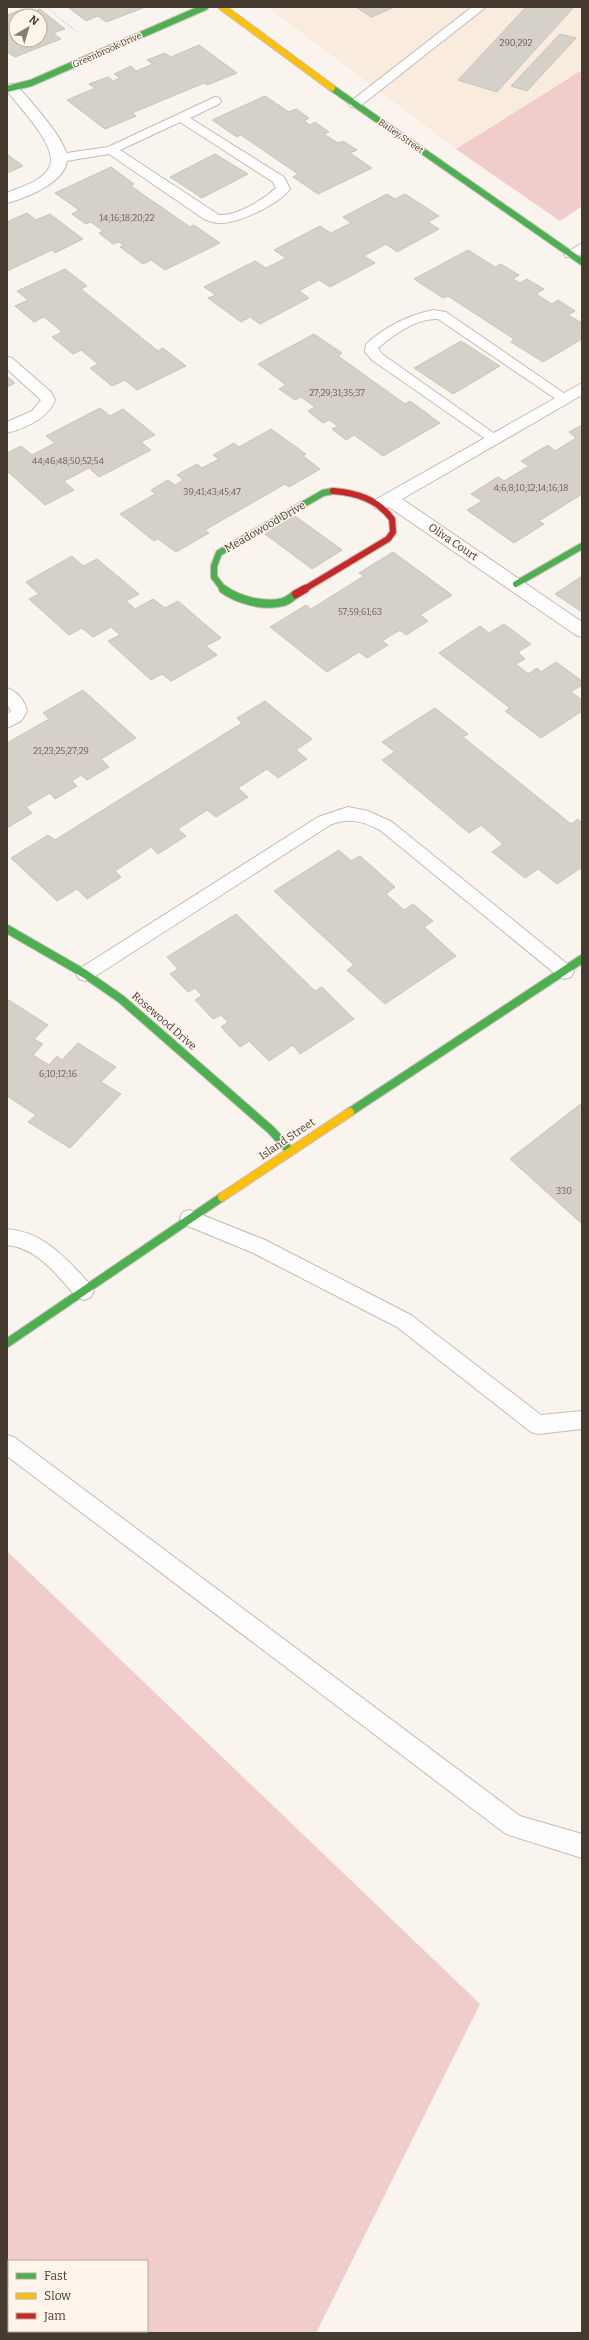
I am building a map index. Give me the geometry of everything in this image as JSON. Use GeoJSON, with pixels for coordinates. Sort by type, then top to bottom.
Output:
{"type":"FeatureCollection","features":[{"type":"Feature","properties":{"kind":"street","name":"Greenbrook Drive"},"geometry":{"type":"LineString","coordinates":[[10,89],[31,83],[205,7]]}},
{"type":"Feature","properties":{"kind":"street","name":"Bailey Street"},"geometry":{"type":"LineString","coordinates":[[222,7],[355,104],[578,254]]}},
{"type":"Feature","properties":{"kind":"street"},"geometry":{"type":"LineString","coordinates":[[7,198],[29,189],[52,175],[58,168],[60,158],[58,148],[53,141],[10,89]]}},
{"type":"Feature","properties":{"kind":"street"},"geometry":{"type":"LineString","coordinates":[[386,502],[582,388]]}},
{"type":"Feature","properties":{"kind":"street","name":"Meadowood Drive"},"geometry":{"type":"LineString","coordinates":[[342,491],[386,502],[393,522],[394,530],[388,539],[283,602],[268,604],[236,597],[223,590],[216,580],[213,571],[215,561],[220,553],[323,494],[342,491]]}},
{"type":"Feature","properties":{"kind":"street","name":"Oliva Court"},"geometry":{"type":"LineString","coordinates":[[386,502],[516,584],[582,631]]}},
{"type":"Feature","properties":{"kind":"street"},"geometry":{"type":"LineString","coordinates":[[516,584],[582,546]]}},
{"type":"Feature","properties":{"kind":"street","name":"Rosewood Drive"},"geometry":{"type":"LineString","coordinates":[[7,929],[85,974],[127,1005],[266,1126],[290,1151]]}},
{"type":"Feature","properties":{"kind":"street","name":"Island Street"},"geometry":{"type":"LineString","coordinates":[[7,1343],[290,1151],[582,960]]}},
{"type":"Feature","properties":{"kind":"lane"},"geometry":{"type":"LineString","coordinates":[[355,104],[480,7]]}},
{"type":"Feature","properties":{"kind":"lane"},"geometry":{"type":"LineString","coordinates":[[60,158],[110,150],[215,101]]}},
{"type":"Feature","properties":{"kind":"lane"},"geometry":{"type":"LineString","coordinates":[[110,150],[209,216],[217,218],[223,219],[236,216],[275,196],[283,189],[283,185],[279,180],[180,117]]}},
{"type":"Feature","properties":{"kind":"lane"},"geometry":{"type":"LineString","coordinates":[[495,439],[377,357],[372,352],[371,347],[381,339],[421,317],[435,314],[441,315],[564,398]]}},
{"type":"Feature","properties":{"kind":"lane"},"geometry":{"type":"LineString","coordinates":[[7,361],[46,395],[48,400],[47,405],[37,413],[7,428]]}},
{"type":"Feature","properties":{"kind":"lane"},"geometry":{"type":"LineString","coordinates":[[7,694],[18,705],[19,711],[15,717],[7,722]]}},
{"type":"Feature","properties":{"kind":"lane"},"geometry":{"type":"LineString","coordinates":[[85,974],[324,821],[337,814],[353,812],[368,816],[390,828],[565,972]]}},
{"type":"Feature","properties":{"kind":"lane"},"geometry":{"type":"LineString","coordinates":[[190,1218],[258,1246],[404,1321],[538,1425],[582,1420]]}},
{"type":"Feature","properties":{"kind":"lane"},"geometry":{"type":"LineString","coordinates":[[7,1236],[30,1241],[45,1252],[84,1291]]}},
{"type":"Feature","properties":{"kind":"lane"},"geometry":{"type":"LineString","coordinates":[[7,1444],[514,1826],[582,1846]]}},
{"type":"Feature","properties":{"kind":"path"},"geometry":{"type":"LineString","coordinates":[[46,7],[80,34]]}},
{"type":"Feature","properties":{"kind":"shaded area"},"geometry":{"type":"Polygon","coordinates":[[[267,7],[582,7],[582,70],[456,149],[267,7]]]}},
{"type":"Feature","properties":{"kind":"shaded area"},"geometry":{"type":"Polygon","coordinates":[[[582,70],[582,206],[560,221],[456,149],[582,70]]]}},
{"type":"Feature","properties":{"kind":"shaded area"},"geometry":{"type":"Polygon","coordinates":[[[7,1551],[480,2004],[316,2333],[7,2333],[7,1551]]]}},
{"type":"Feature","properties":{"kind":"building"},"geometry":{"type":"Polygon","coordinates":[[[68,7],[143,8],[106,22],[98,16],[86,21],[68,7]]]}},
{"type":"Feature","properties":{"kind":"building"},"geometry":{"type":"Polygon","coordinates":[[[356,7],[395,7],[371,17],[356,7]]]}},
{"type":"Feature","properties":{"kind":"building"},"geometry":{"type":"Polygon","coordinates":[[[526,7],[574,7],[497,92],[458,80],[526,7]]]}},
{"type":"Feature","properties":{"kind":"building"},"geometry":{"type":"Polygon","coordinates":[[[8,15],[8,48],[38,48],[15,57],[7,52],[8,15]]]}},
{"type":"Feature","properties":{"kind":"building"},"geometry":{"type":"Polygon","coordinates":[[[48,15],[65,29],[53,33],[61,39],[48,44],[48,15]]]}},
{"type":"Feature","properties":{"kind":"building"},"geometry":{"type":"Polygon","coordinates":[[[560,34],[576,38],[527,91],[511,86],[560,34]]]}},
{"type":"Feature","properties":{"kind":"building"},"geometry":{"type":"Polygon","coordinates":[[[199,45],[237,73],[207,85],[204,83],[132,113],[136,116],[105,129],[67,100],[95,88],[89,84],[108,77],[113,81],[120,78],[114,74],[131,66],[136,71],[153,64],[147,60],[165,53],[171,57],[199,45]]]}},
{"type":"Feature","properties":{"kind":"building"},"geometry":{"type":"Polygon","coordinates":[[[265,96],[289,112],[296,109],[309,118],[304,121],[310,125],[315,122],[329,132],[324,134],[338,143],[343,141],[357,150],[350,153],[372,168],[318,194],[293,177],[298,174],[241,135],[237,137],[212,120],[265,96]]]}},
{"type":"Feature","properties":{"kind":"building"},"geometry":{"type":"Polygon","coordinates":[[[7,154],[23,166],[7,173],[7,154]]]}},
{"type":"Feature","properties":{"kind":"building"},"geometry":{"type":"Polygon","coordinates":[[[215,154],[248,174],[202,198],[170,177],[215,154]]]}},
{"type":"Feature","properties":{"kind":"building"},"geometry":{"type":"Polygon","coordinates":[[[111,167],[134,184],[131,186],[190,227],[194,225],[220,243],[165,270],[151,260],[143,264],[120,247],[124,245],[118,242],[113,244],[99,233],[103,231],[91,222],[86,224],[72,214],[79,210],[55,193],[111,167]]]}},
{"type":"Feature","properties":{"kind":"building"},"geometry":{"type":"Polygon","coordinates":[[[387,194],[395,199],[405,194],[439,216],[428,222],[439,229],[397,252],[386,244],[364,256],[375,263],[330,287],[319,280],[299,291],[309,298],[260,324],[250,317],[241,322],[208,298],[216,295],[204,287],[255,261],[266,268],[286,258],[274,250],[320,226],[331,233],[351,223],[343,217],[387,194]]]}},
{"type":"Feature","properties":{"kind":"building"},"geometry":{"type":"Polygon","coordinates":[[[27,213],[36,220],[50,214],[83,239],[55,253],[52,250],[7,271],[7,222],[27,213]]]}},
{"type":"Feature","properties":{"kind":"building"},"geometry":{"type":"Polygon","coordinates":[[[468,250],[495,267],[501,264],[519,275],[513,279],[520,283],[527,279],[544,289],[536,294],[552,304],[558,300],[575,311],[568,315],[582,323],[582,339],[543,362],[511,342],[514,339],[448,296],[443,298],[414,279],[468,250]]]}},
{"type":"Feature","properties":{"kind":"building"},"geometry":{"type":"Polygon","coordinates":[[[65,269],[87,286],[81,289],[158,351],[163,348],[186,366],[137,390],[125,380],[112,386],[90,368],[98,364],[81,350],[73,354],[52,337],[62,332],[44,317],[34,322],[15,306],[28,300],[17,291],[65,269]]]}},
{"type":"Feature","properties":{"kind":"building"},"geometry":{"type":"Polygon","coordinates":[[[314,334],[342,353],[338,356],[405,404],[410,401],[440,423],[383,456],[354,435],[346,440],[332,429],[338,426],[329,420],[323,423],[308,411],[315,407],[301,397],[295,400],[279,389],[286,385],[258,364],[314,334]]]}},
{"type":"Feature","properties":{"kind":"building"},"geometry":{"type":"Polygon","coordinates":[[[461,341],[500,366],[453,394],[414,368],[461,341]]]}},
{"type":"Feature","properties":{"kind":"building"},"geometry":{"type":"Polygon","coordinates":[[[7,376],[15,383],[7,387],[7,376]]]}},
{"type":"Feature","properties":{"kind":"building"},"geometry":{"type":"Polygon","coordinates":[[[100,408],[110,416],[123,409],[155,435],[141,442],[151,450],[99,477],[89,468],[64,481],[74,490],[45,505],[7,471],[7,453],[21,446],[32,455],[55,443],[46,436],[100,408]]]}},
{"type":"Feature","properties":{"kind":"building"},"geometry":{"type":"Polygon","coordinates":[[[582,425],[582,494],[539,521],[544,524],[514,543],[467,510],[482,501],[471,494],[498,477],[504,481],[529,466],[521,461],[548,445],[555,451],[576,438],[569,432],[582,425]]]}},
{"type":"Feature","properties":{"kind":"building"},"geometry":{"type":"Polygon","coordinates":[[[271,429],[306,454],[303,456],[320,469],[289,487],[285,484],[205,530],[209,533],[176,552],[158,539],[154,541],[120,514],[155,494],[151,490],[168,480],[175,485],[183,480],[177,475],[197,464],[202,468],[219,459],[213,455],[234,443],[239,447],[271,429]]]}},
{"type":"Feature","properties":{"kind":"building"},"geometry":{"type":"Polygon","coordinates":[[[295,516],[342,550],[312,569],[265,534],[295,516]]]}},
{"type":"Feature","properties":{"kind":"building"},"geometry":{"type":"Polygon","coordinates":[[[393,552],[452,595],[420,615],[428,621],[406,635],[400,630],[382,641],[388,645],[367,658],[359,652],[327,672],[270,627],[306,605],[311,609],[364,576],[359,573],[393,552]]]}},
{"type":"Feature","properties":{"kind":"building"},"geometry":{"type":"Polygon","coordinates":[[[72,556],[83,566],[97,559],[139,594],[126,601],[135,609],[153,599],[165,608],[178,601],[221,638],[206,646],[217,655],[171,681],[162,674],[151,680],[108,641],[120,635],[111,627],[93,637],[82,628],[69,635],[29,599],[39,594],[26,582],[72,556]]]}},
{"type":"Feature","properties":{"kind":"building"},"geometry":{"type":"Polygon","coordinates":[[[582,576],[582,612],[555,594],[582,576]]]}},
{"type":"Feature","properties":{"kind":"building"},"geometry":{"type":"Polygon","coordinates":[[[504,624],[531,644],[518,652],[525,659],[516,664],[528,674],[537,668],[541,672],[556,662],[582,681],[582,685],[571,692],[582,700],[582,711],[541,738],[505,711],[510,708],[439,653],[480,626],[489,633],[504,624]]]}},
{"type":"Feature","properties":{"kind":"building"},"geometry":{"type":"Polygon","coordinates":[[[83,690],[136,738],[101,759],[109,767],[87,780],[81,775],[72,781],[77,786],[55,799],[50,793],[26,807],[32,813],[7,828],[7,743],[49,719],[43,713],[83,690]]]}},
{"type":"Feature","properties":{"kind":"building"},"geometry":{"type":"Polygon","coordinates":[[[265,701],[312,739],[296,750],[307,759],[278,778],[267,769],[238,788],[248,797],[216,817],[207,810],[178,829],[186,836],[158,854],[151,847],[115,871],[121,877],[87,899],[77,889],[57,901],[11,858],[48,835],[55,840],[242,723],[237,718],[265,701]]]}},
{"type":"Feature","properties":{"kind":"building"},"geometry":{"type":"Polygon","coordinates":[[[435,708],[468,734],[463,737],[571,824],[578,819],[582,823],[582,867],[557,884],[538,869],[525,878],[492,852],[503,844],[481,825],[469,833],[382,760],[395,752],[382,742],[435,708]]]}},
{"type":"Feature","properties":{"kind":"building"},"geometry":{"type":"Polygon","coordinates":[[[339,850],[351,861],[360,856],[395,887],[386,894],[404,910],[413,904],[433,921],[424,927],[456,956],[385,1004],[347,970],[354,965],[274,891],[339,850]]]}},
{"type":"Feature","properties":{"kind":"building"},"geometry":{"type":"Polygon","coordinates":[[[236,914],[315,991],[322,987],[354,1019],[300,1054],[293,1045],[269,1061],[249,1041],[240,1047],[221,1027],[228,1022],[221,1015],[213,1019],[195,1000],[202,996],[195,988],[188,992],[170,974],[178,969],[167,957],[236,914]]]}},
{"type":"Feature","properties":{"kind":"building"},"geometry":{"type":"Polygon","coordinates":[[[7,999],[48,1025],[34,1039],[43,1044],[33,1055],[49,1065],[57,1056],[62,1060],[78,1043],[116,1067],[101,1082],[121,1094],[70,1148],[28,1122],[36,1115],[7,1096],[7,999]]]}},
{"type":"Feature","properties":{"kind":"building"},"geometry":{"type":"Polygon","coordinates":[[[582,1103],[582,1224],[510,1159],[582,1103]]]}},
{"type":"Feature","properties":{"kind":"traffic: fast"},"geometry":{"type":"LineString","coordinates":[[7,89],[31,83],[205,7]]}},
{"type":"Feature","properties":{"kind":"traffic: fast"},"geometry":{"type":"LineString","coordinates":[[332,88],[582,262]]}},
{"type":"Feature","properties":{"kind":"traffic: fast"},"geometry":{"type":"LineString","coordinates":[[296,594],[285,601],[266,603],[246,600],[227,592],[220,586],[214,577],[214,570],[219,553],[323,493],[333,491]]}},
{"type":"Feature","properties":{"kind":"traffic: fast"},"geometry":{"type":"LineString","coordinates":[[516,584],[582,546]]}},
{"type":"Feature","properties":{"kind":"traffic: fast"},"geometry":{"type":"LineString","coordinates":[[7,929],[85,974],[121,999],[271,1130],[290,1151]]}},
{"type":"Feature","properties":{"kind":"traffic: fast"},"geometry":{"type":"LineString","coordinates":[[350,1112],[582,959]]}},
{"type":"Feature","properties":{"kind":"traffic: fast"},"geometry":{"type":"LineString","coordinates":[[7,1343],[222,1197]]}},
{"type":"Feature","properties":{"kind":"traffic: slow"},"geometry":{"type":"LineString","coordinates":[[222,7],[332,88]]}},
{"type":"Feature","properties":{"kind":"traffic: slow"},"geometry":{"type":"LineString","coordinates":[[222,1197],[350,1112]]}},
{"type":"Feature","properties":{"kind":"traffic: jam"},"geometry":{"type":"LineString","coordinates":[[296,594],[388,539],[393,532],[392,519],[374,501],[359,495],[333,491]]}}]}
